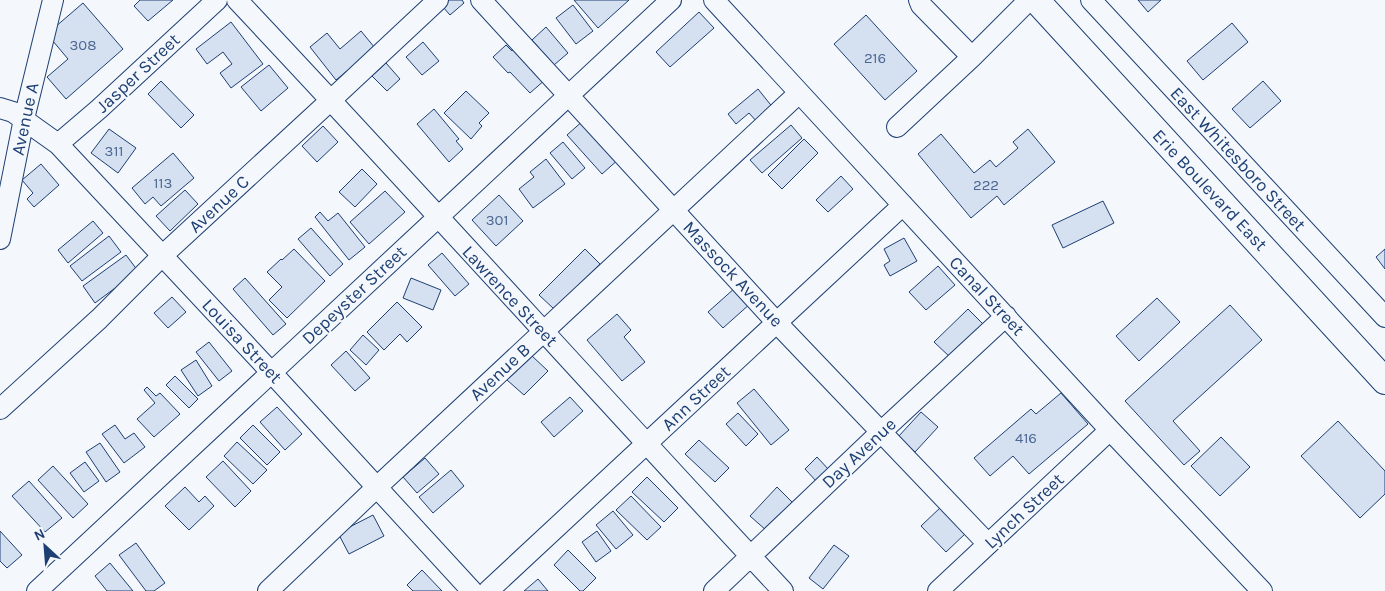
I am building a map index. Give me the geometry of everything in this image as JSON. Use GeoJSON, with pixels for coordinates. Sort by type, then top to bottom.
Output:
{"type":"FeatureCollection","features":[{"type":"Feature","properties":{"kind":"main road","name":"Erie Boulevard East"},"geometry":{"type":"LineString","coordinates":[[1036,0],[1385,381]]}},
{"type":"Feature","properties":{"kind":"street","name":"Avenue A"},"geometry":{"type":"LineString","coordinates":[[0,239],[24,119],[53,0]]}},
{"type":"Feature","properties":{"kind":"street","name":"Jasper Street"},"geometry":{"type":"LineString","coordinates":[[58,144],[99,109],[217,0]]}},
{"type":"Feature","properties":{"kind":"street","name":"Lawrence Street"},"geometry":{"type":"LineString","coordinates":[[237,0],[332,100],[543,332],[783,591]]}},
{"type":"Feature","properties":{"kind":"street","name":"Avenue C"},"geometry":{"type":"LineString","coordinates":[[0,409],[99,319],[162,255],[332,100],[438,0]]}},
{"type":"Feature","properties":{"kind":"street","name":"Massock Avenue"},"geometry":{"type":"LineString","coordinates":[[481,0],[777,322],[988,544]]}},
{"type":"Feature","properties":{"kind":"street","name":"Depeyster Street"},"geometry":{"type":"LineString","coordinates":[[37,591],[671,0]]}},
{"type":"Feature","properties":{"kind":"street","name":"Canal Street"},"geometry":{"type":"LineString","coordinates":[[714,0],[1110,430],[1262,591]]}},
{"type":"Feature","properties":{"kind":"street"},"geometry":{"type":"LineString","coordinates":[[919,0],[921,5],[972,57]]}},
{"type":"Feature","properties":{"kind":"street"},"geometry":{"type":"LineString","coordinates":[[897,127],[972,57],[1029,0]]}},
{"type":"Feature","properties":{"kind":"street","name":"East Whitesboro Street"},"geometry":{"type":"LineString","coordinates":[[1091,0],[1385,317]]}},
{"type":"Feature","properties":{"kind":"street","name":"Avenue B"},"geometry":{"type":"LineString","coordinates":[[268,591],[799,93]]}},
{"type":"Feature","properties":{"kind":"street","name":"Louisa Street"},"geometry":{"type":"LineString","coordinates":[[0,108],[13,112],[58,144],[472,591]]}},
{"type":"Feature","properties":{"kind":"street","name":"Ann Street"},"geometry":{"type":"LineString","coordinates":[[488,591],[903,205]]}},
{"type":"Feature","properties":{"kind":"street","name":"Day Avenue"},"geometry":{"type":"LineString","coordinates":[[714,591],[1006,316]]}},
{"type":"Feature","properties":{"kind":"street","name":"Lynch Street"},"geometry":{"type":"LineString","coordinates":[[938,591],[1110,430]]}},
{"type":"Feature","properties":{"kind":"building"},"geometry":{"type":"Polygon","coordinates":[[[140,0],[173,0],[148,21],[134,6],[140,0]]]}},
{"type":"Feature","properties":{"kind":"building"},"geometry":{"type":"Polygon","coordinates":[[[449,0],[462,0],[464,3],[450,15],[442,6],[449,0]]]}},
{"type":"Feature","properties":{"kind":"building"},"geometry":{"type":"Polygon","coordinates":[[[574,0],[629,0],[598,28],[574,0]]]}},
{"type":"Feature","properties":{"kind":"building"},"geometry":{"type":"Polygon","coordinates":[[[1138,0],[1161,0],[1148,12],[1138,0]]]}},
{"type":"Feature","properties":{"kind":"building"},"geometry":{"type":"Polygon","coordinates":[[[83,3],[123,49],[66,99],[47,77],[68,59],[47,34],[83,3]]]}},
{"type":"Feature","properties":{"kind":"building"},"geometry":{"type":"Polygon","coordinates":[[[573,5],[593,31],[576,44],[556,18],[573,5]]]}},
{"type":"Feature","properties":{"kind":"building"},"geometry":{"type":"Polygon","coordinates":[[[699,12],[714,28],[670,67],[656,52],[699,12]]]}},
{"type":"Feature","properties":{"kind":"building"},"geometry":{"type":"Polygon","coordinates":[[[866,15],[917,71],[885,100],[834,44],[866,15]]]}},
{"type":"Feature","properties":{"kind":"building"},"geometry":{"type":"Polygon","coordinates":[[[231,22],[263,64],[231,88],[220,73],[232,64],[223,52],[207,64],[196,49],[231,22]]]}},
{"type":"Feature","properties":{"kind":"building"},"geometry":{"type":"Polygon","coordinates":[[[1232,23],[1248,42],[1203,80],[1187,61],[1232,23]]]}},
{"type":"Feature","properties":{"kind":"building"},"geometry":{"type":"Polygon","coordinates":[[[546,27],[568,53],[554,65],[532,40],[546,27]]]}},
{"type":"Feature","properties":{"kind":"building"},"geometry":{"type":"Polygon","coordinates":[[[361,31],[375,48],[336,80],[310,47],[327,33],[340,49],[361,31]]]}},
{"type":"Feature","properties":{"kind":"building"},"geometry":{"type":"Polygon","coordinates":[[[423,42],[439,61],[422,75],[406,57],[423,42]]]}},
{"type":"Feature","properties":{"kind":"building"},"geometry":{"type":"Polygon","coordinates":[[[506,45],[512,51],[515,47],[546,79],[530,93],[493,57],[506,45]]]}},
{"type":"Feature","properties":{"kind":"building"},"geometry":{"type":"Polygon","coordinates":[[[386,63],[400,79],[387,91],[372,76],[386,63]]]}},
{"type":"Feature","properties":{"kind":"building"},"geometry":{"type":"Polygon","coordinates":[[[269,65],[288,88],[261,111],[241,87],[269,65]]]}},
{"type":"Feature","properties":{"kind":"building"},"geometry":{"type":"Polygon","coordinates":[[[161,81],[194,115],[181,128],[148,94],[161,81]]]}},
{"type":"Feature","properties":{"kind":"building"},"geometry":{"type":"Polygon","coordinates":[[[1263,81],[1281,101],[1250,128],[1232,109],[1263,81]]]}},
{"type":"Feature","properties":{"kind":"building"},"geometry":{"type":"Polygon","coordinates":[[[758,89],[774,109],[757,122],[749,113],[736,124],[728,114],[758,89]]]}},
{"type":"Feature","properties":{"kind":"building"},"geometry":{"type":"Polygon","coordinates":[[[466,91],[489,113],[479,123],[482,126],[471,139],[444,113],[466,91]]]}},
{"type":"Feature","properties":{"kind":"building"},"geometry":{"type":"Polygon","coordinates":[[[434,109],[459,139],[456,141],[463,149],[449,162],[417,124],[434,109]]]}},
{"type":"Feature","properties":{"kind":"building"},"geometry":{"type":"Polygon","coordinates":[[[585,119],[620,158],[602,174],[567,135],[585,119]]]}},
{"type":"Feature","properties":{"kind":"building"},"geometry":{"type":"Polygon","coordinates":[[[791,125],[802,138],[762,173],[750,160],[791,125]]]}},
{"type":"Feature","properties":{"kind":"building"},"geometry":{"type":"Polygon","coordinates":[[[323,126],[338,142],[317,162],[302,146],[323,126]]]}},
{"type":"Feature","properties":{"kind":"building"},"geometry":{"type":"Polygon","coordinates":[[[109,129],[136,148],[118,173],[91,153],[109,129]]]}},
{"type":"Feature","properties":{"kind":"building"},"geometry":{"type":"Polygon","coordinates":[[[1028,129],[1055,162],[1004,205],[997,196],[971,218],[918,154],[941,134],[974,173],[990,160],[996,167],[1018,148],[1013,142],[1028,129]]]}},
{"type":"Feature","properties":{"kind":"building"},"geometry":{"type":"Polygon","coordinates":[[[804,139],[818,153],[782,189],[768,175],[804,139]]]}},
{"type":"Feature","properties":{"kind":"building"},"geometry":{"type":"Polygon","coordinates":[[[563,142],[585,168],[572,179],[550,153],[563,142]]]}},
{"type":"Feature","properties":{"kind":"building"},"geometry":{"type":"Polygon","coordinates":[[[173,153],[194,178],[161,206],[153,197],[145,204],[132,188],[173,153]]]}},
{"type":"Feature","properties":{"kind":"building"},"geometry":{"type":"Polygon","coordinates":[[[546,159],[565,184],[533,208],[519,189],[534,177],[530,172],[546,159]]]}},
{"type":"Feature","properties":{"kind":"building"},"geometry":{"type":"Polygon","coordinates":[[[41,164],[59,185],[34,207],[27,199],[33,193],[22,180],[41,164]]]}},
{"type":"Feature","properties":{"kind":"building"},"geometry":{"type":"Polygon","coordinates":[[[362,169],[377,184],[355,207],[339,192],[362,169]]]}},
{"type":"Feature","properties":{"kind":"building"},"geometry":{"type":"Polygon","coordinates":[[[841,176],[853,189],[828,212],[816,200],[841,176]]]}},
{"type":"Feature","properties":{"kind":"building"},"geometry":{"type":"Polygon","coordinates":[[[185,190],[198,204],[170,231],[156,216],[185,190]]]}},
{"type":"Feature","properties":{"kind":"building"},"geometry":{"type":"Polygon","coordinates":[[[385,191],[405,212],[369,244],[350,222],[385,191]]]}},
{"type":"Feature","properties":{"kind":"building"},"geometry":{"type":"Polygon","coordinates":[[[499,195],[523,221],[496,246],[472,220],[499,195]]]}},
{"type":"Feature","properties":{"kind":"building"},"geometry":{"type":"Polygon","coordinates":[[[1103,201],[1114,223],[1063,248],[1052,225],[1103,201]]]}},
{"type":"Feature","properties":{"kind":"building"},"geometry":{"type":"Polygon","coordinates":[[[320,212],[328,221],[338,213],[365,247],[349,260],[315,217],[320,212]]]}},
{"type":"Feature","properties":{"kind":"building"},"geometry":{"type":"Polygon","coordinates":[[[93,221],[103,233],[68,263],[58,250],[93,221]]]}},
{"type":"Feature","properties":{"kind":"building"},"geometry":{"type":"Polygon","coordinates":[[[311,228],[343,264],[330,276],[298,239],[311,228]]]}},
{"type":"Feature","properties":{"kind":"building"},"geometry":{"type":"Polygon","coordinates":[[[109,236],[121,252],[82,281],[70,266],[109,236]]]}},
{"type":"Feature","properties":{"kind":"building"},"geometry":{"type":"Polygon","coordinates":[[[904,238],[917,261],[890,276],[884,265],[890,261],[884,249],[904,238]]]}},
{"type":"Feature","properties":{"kind":"building"},"geometry":{"type":"Polygon","coordinates":[[[294,249],[325,281],[287,318],[269,300],[282,287],[267,272],[294,249]]]}},
{"type":"Feature","properties":{"kind":"building"},"geometry":{"type":"Polygon","coordinates":[[[585,249],[600,264],[554,309],[539,295],[585,249]]]}},
{"type":"Feature","properties":{"kind":"building"},"geometry":{"type":"Polygon","coordinates":[[[1385,249],[1385,269],[1376,257],[1385,249]]]}},
{"type":"Feature","properties":{"kind":"building"},"geometry":{"type":"Polygon","coordinates":[[[442,253],[469,284],[455,296],[428,265],[442,253]]]}},
{"type":"Feature","properties":{"kind":"building"},"geometry":{"type":"Polygon","coordinates":[[[126,255],[138,271],[95,303],[83,286],[126,255]]]}},
{"type":"Feature","properties":{"kind":"building"},"geometry":{"type":"Polygon","coordinates":[[[938,266],[955,285],[926,310],[909,292],[938,266]]]}},
{"type":"Feature","properties":{"kind":"building"},"geometry":{"type":"Polygon","coordinates":[[[245,278],[286,324],[273,335],[233,289],[245,278]]]}},
{"type":"Feature","properties":{"kind":"building"},"geometry":{"type":"Polygon","coordinates":[[[411,278],[441,290],[433,310],[403,298],[411,278]]]}},
{"type":"Feature","properties":{"kind":"building"},"geometry":{"type":"Polygon","coordinates":[[[736,287],[751,303],[723,328],[708,312],[736,287]]]}},
{"type":"Feature","properties":{"kind":"building"},"geometry":{"type":"Polygon","coordinates":[[[172,297],[186,312],[168,328],[154,313],[172,297]]]}},
{"type":"Feature","properties":{"kind":"building"},"geometry":{"type":"Polygon","coordinates":[[[1157,298],[1180,322],[1139,361],[1116,336],[1157,298]]]}},
{"type":"Feature","properties":{"kind":"building"},"geometry":{"type":"Polygon","coordinates":[[[397,302],[422,327],[407,342],[400,334],[384,350],[367,332],[397,302]]]}},
{"type":"Feature","properties":{"kind":"building"},"geometry":{"type":"Polygon","coordinates":[[[1230,305],[1262,340],[1173,421],[1200,451],[1184,465],[1125,401],[1230,305]]]}},
{"type":"Feature","properties":{"kind":"building"},"geometry":{"type":"Polygon","coordinates":[[[968,309],[984,325],[951,358],[934,342],[968,309]]]}},
{"type":"Feature","properties":{"kind":"building"},"geometry":{"type":"Polygon","coordinates":[[[617,314],[631,330],[624,337],[645,362],[622,381],[587,340],[617,314]]]}},
{"type":"Feature","properties":{"kind":"building"},"geometry":{"type":"Polygon","coordinates":[[[363,335],[379,350],[366,365],[350,350],[363,335]]]}},
{"type":"Feature","properties":{"kind":"building"},"geometry":{"type":"Polygon","coordinates":[[[209,342],[232,371],[219,381],[196,352],[209,342]]]}},
{"type":"Feature","properties":{"kind":"building"},"geometry":{"type":"Polygon","coordinates":[[[346,351],[370,378],[355,391],[331,365],[346,351]]]}},
{"type":"Feature","properties":{"kind":"building"},"geometry":{"type":"Polygon","coordinates":[[[531,355],[548,371],[524,395],[507,380],[531,355]]]}},
{"type":"Feature","properties":{"kind":"building"},"geometry":{"type":"Polygon","coordinates":[[[196,360],[212,386],[198,396],[181,370],[196,360]]]}},
{"type":"Feature","properties":{"kind":"building"},"geometry":{"type":"Polygon","coordinates":[[[175,376],[198,399],[189,408],[166,385],[175,376]]]}},
{"type":"Feature","properties":{"kind":"building"},"geometry":{"type":"Polygon","coordinates":[[[147,387],[156,396],[160,393],[180,414],[154,437],[137,419],[155,403],[144,390],[147,387]]]}},
{"type":"Feature","properties":{"kind":"building"},"geometry":{"type":"Polygon","coordinates":[[[754,389],[789,430],[771,445],[737,403],[754,389]]]}},
{"type":"Feature","properties":{"kind":"building"},"geometry":{"type":"Polygon","coordinates":[[[1061,393],[1088,424],[1029,474],[1013,456],[990,476],[974,458],[1031,409],[1036,414],[1061,393]]]}},
{"type":"Feature","properties":{"kind":"building"},"geometry":{"type":"Polygon","coordinates":[[[570,397],[583,411],[554,437],[541,422],[570,397]]]}},
{"type":"Feature","properties":{"kind":"building"},"geometry":{"type":"Polygon","coordinates":[[[277,407],[302,434],[285,450],[260,422],[277,407]]]}},
{"type":"Feature","properties":{"kind":"building"},"geometry":{"type":"Polygon","coordinates":[[[921,412],[938,427],[915,452],[898,437],[921,412]]]}},
{"type":"Feature","properties":{"kind":"building"},"geometry":{"type":"Polygon","coordinates":[[[738,413],[758,434],[746,446],[726,424],[738,413]]]}},
{"type":"Feature","properties":{"kind":"building"},"geometry":{"type":"Polygon","coordinates":[[[1338,421],[1385,471],[1385,494],[1360,518],[1301,456],[1338,421]]]}},
{"type":"Feature","properties":{"kind":"building"},"geometry":{"type":"Polygon","coordinates":[[[115,425],[125,439],[134,433],[145,447],[124,463],[102,434],[115,425]]]}},
{"type":"Feature","properties":{"kind":"building"},"geometry":{"type":"Polygon","coordinates":[[[253,425],[280,452],[267,465],[240,438],[253,425]]]}},
{"type":"Feature","properties":{"kind":"building"},"geometry":{"type":"Polygon","coordinates":[[[1221,437],[1250,467],[1220,496],[1191,466],[1221,437]]]}},
{"type":"Feature","properties":{"kind":"building"},"geometry":{"type":"Polygon","coordinates":[[[699,440],[729,468],[715,482],[685,454],[699,440]]]}},
{"type":"Feature","properties":{"kind":"building"},"geometry":{"type":"Polygon","coordinates":[[[237,442],[267,470],[253,484],[224,456],[237,442]]]}},
{"type":"Feature","properties":{"kind":"building"},"geometry":{"type":"Polygon","coordinates":[[[100,443],[120,472],[106,482],[86,452],[100,443]]]}},
{"type":"Feature","properties":{"kind":"building"},"geometry":{"type":"Polygon","coordinates":[[[817,457],[830,471],[817,482],[805,469],[817,457]]]}},
{"type":"Feature","properties":{"kind":"building"},"geometry":{"type":"Polygon","coordinates":[[[425,458],[439,474],[417,493],[403,477],[425,458]]]}},
{"type":"Feature","properties":{"kind":"building"},"geometry":{"type":"Polygon","coordinates":[[[223,461],[251,491],[235,507],[206,477],[223,461]]]}},
{"type":"Feature","properties":{"kind":"building"},"geometry":{"type":"Polygon","coordinates":[[[85,462],[99,481],[84,492],[70,473],[85,462]]]}},
{"type":"Feature","properties":{"kind":"building"},"geometry":{"type":"Polygon","coordinates":[[[53,466],[88,504],[73,518],[38,480],[53,466]]]}},
{"type":"Feature","properties":{"kind":"building"},"geometry":{"type":"Polygon","coordinates":[[[451,470],[464,486],[433,513],[419,497],[451,470]]]}},
{"type":"Feature","properties":{"kind":"building"},"geometry":{"type":"Polygon","coordinates":[[[647,477],[678,508],[664,522],[632,492],[647,477]]]}},
{"type":"Feature","properties":{"kind":"building"},"geometry":{"type":"Polygon","coordinates":[[[29,481],[62,518],[45,532],[12,496],[29,481]]]}},
{"type":"Feature","properties":{"kind":"building"},"geometry":{"type":"Polygon","coordinates":[[[185,487],[199,502],[205,496],[214,506],[189,530],[165,506],[185,487]]]}},
{"type":"Feature","properties":{"kind":"building"},"geometry":{"type":"Polygon","coordinates":[[[777,487],[793,503],[767,531],[750,516],[777,487]]]}},
{"type":"Feature","properties":{"kind":"building"},"geometry":{"type":"Polygon","coordinates":[[[631,496],[661,527],[647,540],[616,510],[631,496]]]}},
{"type":"Feature","properties":{"kind":"building"},"geometry":{"type":"Polygon","coordinates":[[[942,506],[966,533],[946,552],[921,526],[942,506]]]}},
{"type":"Feature","properties":{"kind":"building"},"geometry":{"type":"Polygon","coordinates":[[[613,511],[633,535],[616,549],[596,525],[613,511]]]}},
{"type":"Feature","properties":{"kind":"building"},"geometry":{"type":"Polygon","coordinates":[[[373,515],[384,536],[349,554],[338,533],[373,515]]]}},
{"type":"Feature","properties":{"kind":"building"},"geometry":{"type":"Polygon","coordinates":[[[0,531],[22,555],[7,568],[0,561],[0,531]]]}},
{"type":"Feature","properties":{"kind":"building"},"geometry":{"type":"Polygon","coordinates":[[[597,531],[611,551],[596,562],[582,542],[597,531]]]}},
{"type":"Feature","properties":{"kind":"building"},"geometry":{"type":"Polygon","coordinates":[[[136,543],[165,583],[154,591],[146,591],[119,555],[136,543]]]}},
{"type":"Feature","properties":{"kind":"building"},"geometry":{"type":"Polygon","coordinates":[[[834,545],[849,556],[823,589],[809,578],[834,545]]]}},
{"type":"Feature","properties":{"kind":"building"},"geometry":{"type":"Polygon","coordinates":[[[568,550],[596,578],[583,591],[580,591],[554,565],[568,550]]]}},
{"type":"Feature","properties":{"kind":"building"},"geometry":{"type":"Polygon","coordinates":[[[110,563],[133,591],[107,591],[95,576],[110,563]]]}},
{"type":"Feature","properties":{"kind":"building"},"geometry":{"type":"Polygon","coordinates":[[[422,570],[442,591],[413,591],[407,585],[422,570]]]}},
{"type":"Feature","properties":{"kind":"building"},"geometry":{"type":"Polygon","coordinates":[[[538,579],[548,591],[524,591],[538,579]]]}}]}
